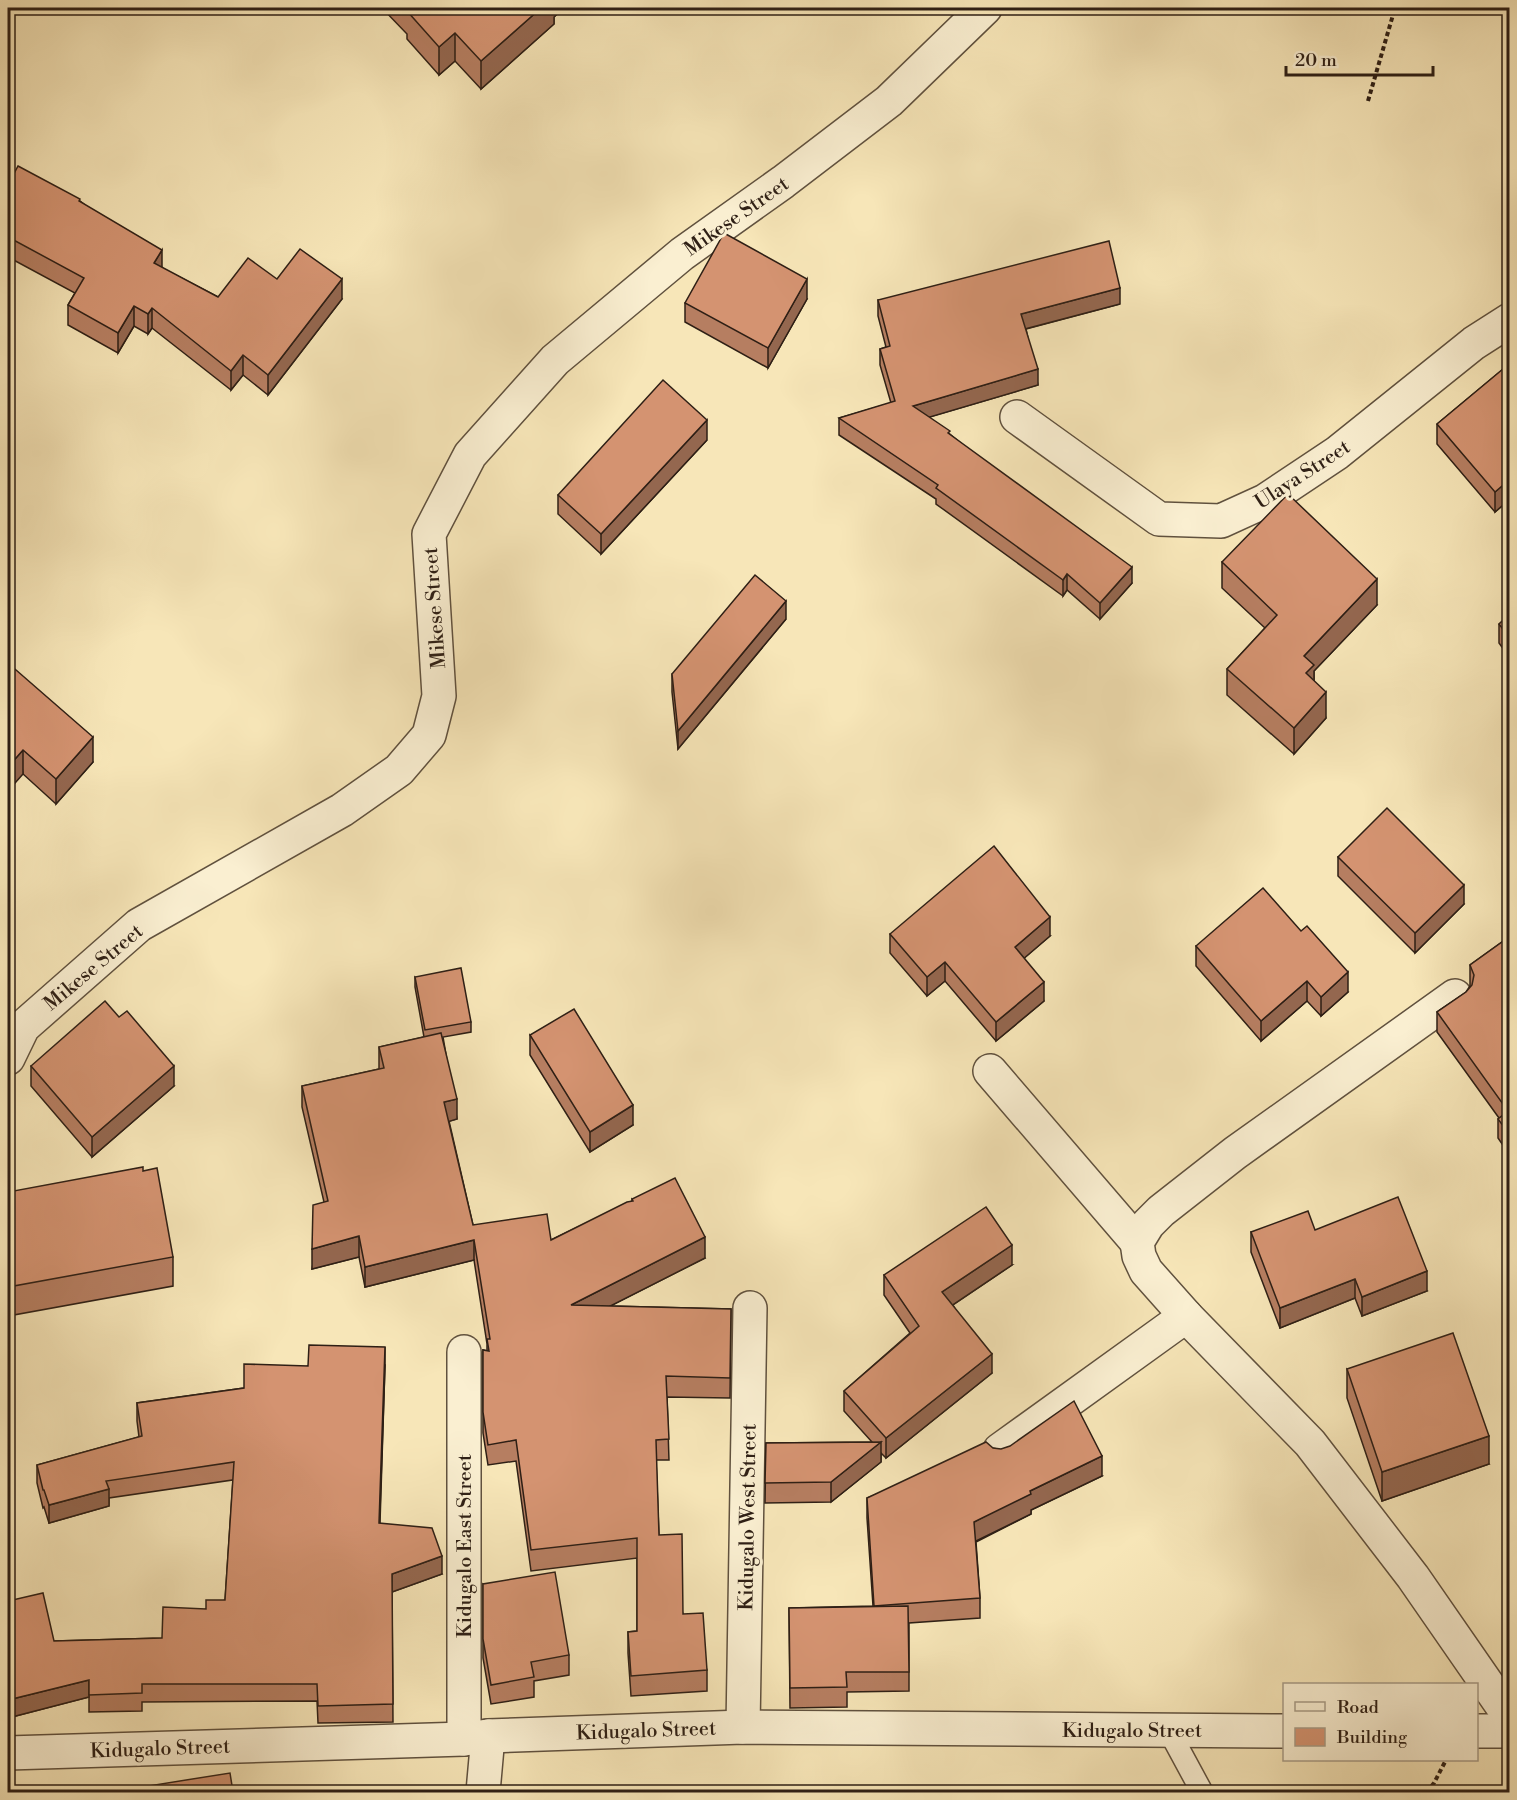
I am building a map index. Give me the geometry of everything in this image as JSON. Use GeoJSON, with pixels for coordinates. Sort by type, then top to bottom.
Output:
{"type":"FeatureCollection","features":[{"type":"Feature","properties":{"kind":"street","name":"Mikese Street"},"geometry":{"type":"LineString","coordinates":[[8,1058],[23,1027],[139,926],[342,810],[399,770],[429,735],[439,696],[429,534],[470,455],[555,360],[682,254],[783,182],[889,100],[985,8]]}},
{"type":"Feature","properties":{"kind":"street","name":"Ulaya Street"},"geometry":{"type":"LineString","coordinates":[[1017,417],[1159,519],[1221,521],[1265,501],[1337,453],[1474,343],[1509,320]]}},
{"type":"Feature","properties":{"kind":"street"},"geometry":{"type":"LineString","coordinates":[[1137,1242],[1148,1224],[1161,1211],[1226,1161],[1455,996]]}},
{"type":"Feature","properties":{"kind":"street"},"geometry":{"type":"LineString","coordinates":[[990,1071],[1137,1242],[1139,1256],[1146,1271],[1186,1316],[1310,1443],[1413,1577],[1509,1717]]}},
{"type":"Feature","properties":{"kind":"street","name":"Kidugalo West Street"},"geometry":{"type":"LineString","coordinates":[[743,1727],[750,1308]]}},
{"type":"Feature","properties":{"kind":"street"},"geometry":{"type":"LineString","coordinates":[[1000,1450],[1186,1316]]}},
{"type":"Feature","properties":{"kind":"street","name":"Kidugalo East Street"},"geometry":{"type":"LineString","coordinates":[[464,1352],[476,1737],[483,1792]]}},
{"type":"Feature","properties":{"kind":"street","name":"Kidugalo Street"},"geometry":{"type":"LineString","coordinates":[[8,1753],[743,1727],[1283,1731]]}},
{"type":"Feature","properties":{"kind":"street"},"geometry":{"type":"LineString","coordinates":[[1478,1731],[1509,1731]]}},
{"type":"Feature","properties":{"kind":"lane"},"geometry":{"type":"LineString","coordinates":[[1169,1731],[1202,1792]]}},
{"type":"Feature","properties":{"kind":"path"},"geometry":{"type":"LineString","coordinates":[[1368,101],[1395,8]]}},
{"type":"Feature","properties":{"kind":"path"},"geometry":{"type":"LineString","coordinates":[[1427,1792],[1434,1784],[1446,1761]]}},
{"type":"Feature","properties":{"kind":"building"},"geometry":{"type":"Polygon","coordinates":[[[408,8],[541,8],[481,61],[455,33],[439,47],[407,11],[408,8]]]}},
{"type":"Feature","properties":{"kind":"building"},"geometry":{"type":"Polygon","coordinates":[[[18,166],[80,199],[79,201],[162,250],[154,263],[218,297],[248,258],[277,279],[300,249],[342,279],[268,375],[243,355],[231,371],[152,308],[148,314],[134,306],[118,333],[68,305],[84,278],[8,237],[8,185],[18,166]]]}},
{"type":"Feature","properties":{"kind":"building"},"geometry":{"type":"Polygon","coordinates":[[[724,233],[807,279],[768,348],[685,303],[724,233]]]}},
{"type":"Feature","properties":{"kind":"building"},"geometry":{"type":"Polygon","coordinates":[[[1109,241],[1120,288],[1021,314],[1038,369],[913,406],[1132,567],[1100,603],[1067,574],[1063,580],[936,488],[938,485],[839,418],[895,401],[880,349],[890,346],[878,300],[1109,241]]]}},
{"type":"Feature","properties":{"kind":"building"},"geometry":{"type":"Polygon","coordinates":[[[1509,364],[1509,480],[1495,492],[1437,424],[1509,364]]]}},
{"type":"Feature","properties":{"kind":"building"},"geometry":{"type":"Polygon","coordinates":[[[663,380],[707,420],[601,534],[558,495],[663,380]]]}},
{"type":"Feature","properties":{"kind":"building"},"geometry":{"type":"Polygon","coordinates":[[[1288,494],[1377,579],[1304,656],[1314,665],[1306,673],[1326,692],[1294,728],[1227,669],[1277,615],[1222,562],[1288,494]]]}},
{"type":"Feature","properties":{"kind":"building"},"geometry":{"type":"Polygon","coordinates":[[[755,575],[786,601],[678,731],[672,674],[755,575]]]}},
{"type":"Feature","properties":{"kind":"building"},"geometry":{"type":"Polygon","coordinates":[[[1509,615],[1509,637],[1499,624],[1509,615]]]}},
{"type":"Feature","properties":{"kind":"building"},"geometry":{"type":"Polygon","coordinates":[[[8,663],[93,737],[56,779],[23,750],[8,767],[8,663]]]}},
{"type":"Feature","properties":{"kind":"building"},"geometry":{"type":"Polygon","coordinates":[[[1387,808],[1464,885],[1415,933],[1338,857],[1387,808]]]}},
{"type":"Feature","properties":{"kind":"building"},"geometry":{"type":"Polygon","coordinates":[[[994,846],[1050,917],[1015,947],[1044,982],[996,1022],[945,962],[927,977],[890,934],[994,846]]]}},
{"type":"Feature","properties":{"kind":"building"},"geometry":{"type":"Polygon","coordinates":[[[1263,888],[1301,931],[1307,926],[1348,972],[1321,997],[1307,981],[1261,1021],[1196,946],[1263,888]]]}},
{"type":"Feature","properties":{"kind":"building"},"geometry":{"type":"Polygon","coordinates":[[[1509,937],[1509,1134],[1498,1119],[1508,1111],[1437,1012],[1466,992],[1472,985],[1474,975],[1470,965],[1509,937]]]}},
{"type":"Feature","properties":{"kind":"building"},"geometry":{"type":"Polygon","coordinates":[[[461,968],[471,1022],[425,1030],[415,977],[461,968]]]}},
{"type":"Feature","properties":{"kind":"building"},"geometry":{"type":"Polygon","coordinates":[[[105,1001],[119,1017],[127,1011],[174,1066],[92,1137],[31,1066],[105,1001]]]}},
{"type":"Feature","properties":{"kind":"building"},"geometry":{"type":"Polygon","coordinates":[[[574,1009],[633,1105],[590,1132],[530,1035],[574,1009]]]}},
{"type":"Feature","properties":{"kind":"building"},"geometry":{"type":"Polygon","coordinates":[[[441,1033],[457,1099],[444,1102],[473,1225],[547,1214],[551,1240],[675,1178],[705,1237],[571,1305],[731,1309],[730,1378],[666,1376],[669,1439],[656,1440],[659,1535],[682,1534],[683,1614],[703,1613],[707,1670],[631,1676],[628,1632],[637,1631],[637,1538],[531,1550],[516,1440],[488,1445],[483,1412],[483,1350],[489,1351],[487,1339],[490,1339],[474,1240],[365,1267],[359,1236],[312,1249],[313,1205],[328,1201],[302,1086],[384,1068],[379,1047],[441,1033]]]}},
{"type":"Feature","properties":{"kind":"building"},"geometry":{"type":"Polygon","coordinates":[[[143,1167],[143,1171],[157,1168],[173,1257],[8,1287],[8,1192],[143,1167]]]}},
{"type":"Feature","properties":{"kind":"building"},"geometry":{"type":"Polygon","coordinates":[[[1398,1197],[1427,1271],[1362,1297],[1355,1279],[1280,1308],[1251,1232],[1308,1211],[1315,1230],[1398,1197]]]}},
{"type":"Feature","properties":{"kind":"building"},"geometry":{"type":"Polygon","coordinates":[[[986,1207],[1012,1245],[942,1292],[992,1354],[886,1438],[844,1391],[919,1326],[884,1275],[986,1207]]]}},
{"type":"Feature","properties":{"kind":"building"},"geometry":{"type":"Polygon","coordinates":[[[1453,1333],[1489,1436],[1382,1472],[1347,1369],[1453,1333]]]}},
{"type":"Feature","properties":{"kind":"building"},"geometry":{"type":"Polygon","coordinates":[[[309,1345],[385,1347],[379,1523],[432,1528],[442,1556],[392,1574],[393,1704],[318,1706],[317,1684],[142,1684],[142,1693],[89,1695],[89,1680],[8,1700],[8,1601],[43,1593],[54,1641],[162,1638],[163,1607],[206,1609],[206,1600],[225,1600],[234,1462],[106,1481],[109,1489],[49,1505],[37,1465],[142,1436],[137,1403],[244,1388],[244,1364],[308,1366],[309,1345]]]}},
{"type":"Feature","properties":{"kind":"building"},"geometry":{"type":"Polygon","coordinates":[[[1074,1401],[1102,1456],[1030,1491],[1031,1494],[974,1522],[980,1598],[874,1606],[867,1498],[986,1442],[993,1448],[1001,1449],[1010,1446],[1074,1401]]]}},
{"type":"Feature","properties":{"kind":"building"},"geometry":{"type":"Polygon","coordinates":[[[881,1442],[831,1482],[765,1483],[766,1443],[881,1442]]]}},
{"type":"Feature","properties":{"kind":"building"},"geometry":{"type":"Polygon","coordinates":[[[555,1572],[569,1655],[531,1662],[534,1677],[491,1685],[483,1639],[483,1584],[555,1572]]]}},
{"type":"Feature","properties":{"kind":"building"},"geometry":{"type":"Polygon","coordinates":[[[908,1606],[909,1672],[846,1672],[847,1687],[790,1688],[789,1608],[908,1606]]]}},
{"type":"Feature","properties":{"kind":"building"},"geometry":{"type":"Polygon","coordinates":[[[230,1773],[233,1792],[143,1792],[142,1787],[230,1773]]]}}]}
